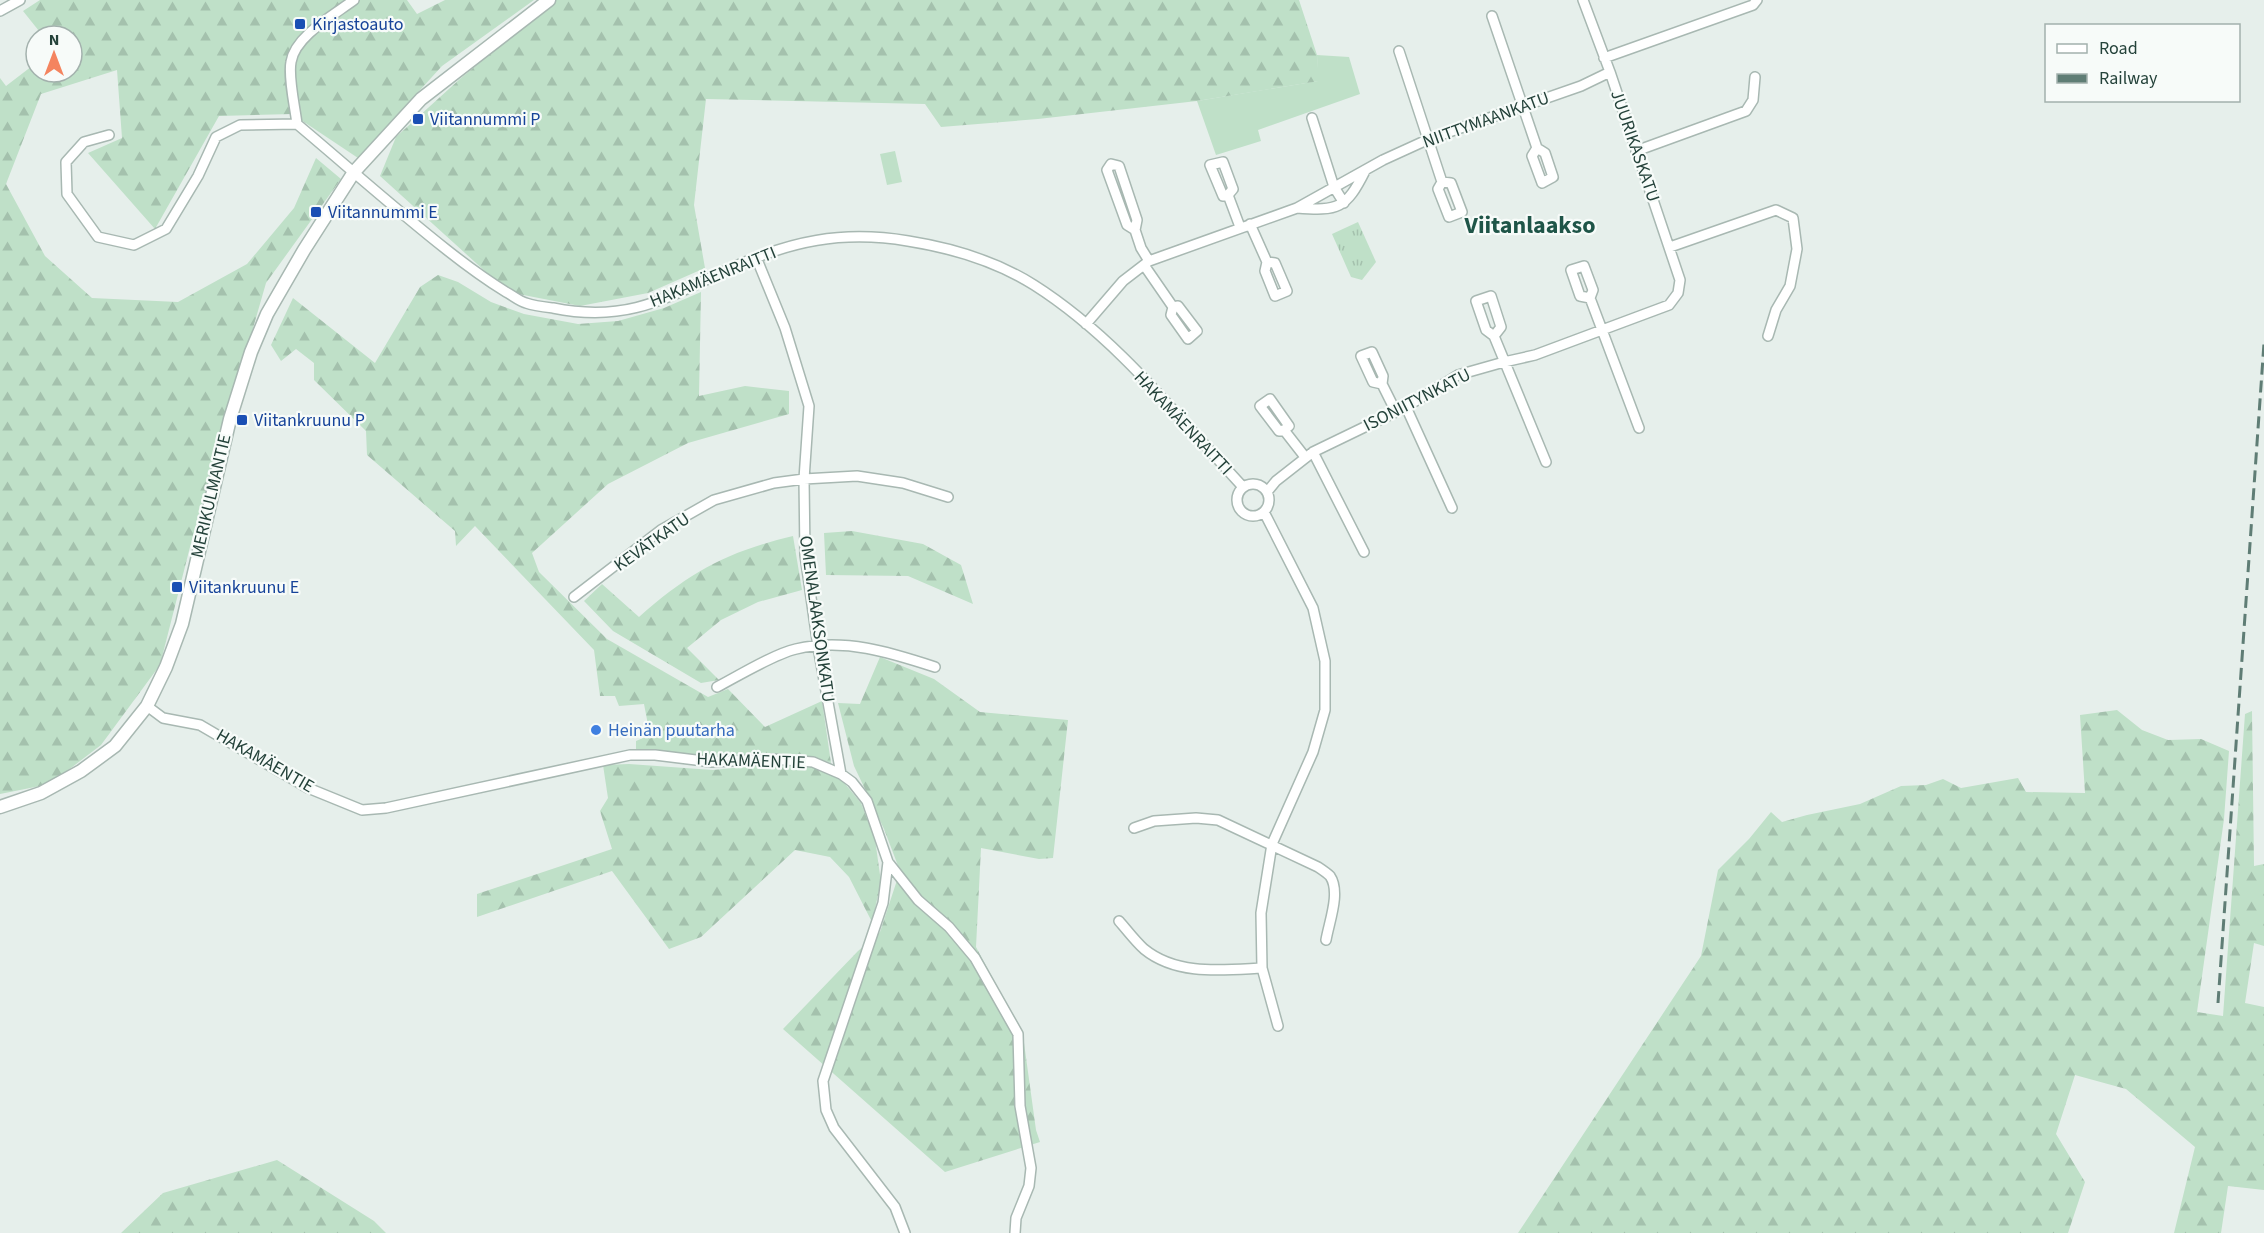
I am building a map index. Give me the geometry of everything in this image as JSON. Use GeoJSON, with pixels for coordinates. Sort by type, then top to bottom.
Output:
{"type":"FeatureCollection","features":[{"type":"Feature","properties":{"kind":"street"},"geometry":{"type":"LineString","coordinates":[[0,10],[20,0]]}},
{"type":"Feature","properties":{"kind":"street"},"geometry":{"type":"LineString","coordinates":[[109,135],[84,142],[66,162],[67,194],[98,237],[134,245],[166,229],[198,176],[216,137],[240,125],[297,124],[290,63],[294,51],[301,40],[354,0]]}},
{"type":"Feature","properties":{"kind":"street","name":"MERIKULMANTIE"},"geometry":{"type":"LineString","coordinates":[[0,807],[41,793],[81,771],[115,746],[147,706],[166,667],[182,624],[230,418],[251,352],[267,314],[288,277],[354,172],[421,99],[549,0]]}},
{"type":"Feature","properties":{"kind":"street","name":"JUURIKASKATU"},"geometry":{"type":"LineString","coordinates":[[1583,0],[1670,247],[1680,280],[1678,292]]}},
{"type":"Feature","properties":{"kind":"street"},"geometry":{"type":"LineString","coordinates":[[1604,58],[1753,5],[1757,0]]}},
{"type":"Feature","properties":{"kind":"street"},"geometry":{"type":"LineString","coordinates":[[1492,16],[1537,148]]}},
{"type":"Feature","properties":{"kind":"street"},"geometry":{"type":"LineString","coordinates":[[1400,51],[1442,182]]}},
{"type":"Feature","properties":{"kind":"street","name":"NIITTYMAANKATU"},"geometry":{"type":"LineString","coordinates":[[1086,324],[1122,280],[1146,263],[1297,208],[1429,139],[1581,86],[1610,72]]}},
{"type":"Feature","properties":{"kind":"street"},"geometry":{"type":"LineString","coordinates":[[1636,151],[1746,111],[1753,100],[1755,77]]}},
{"type":"Feature","properties":{"kind":"street"},"geometry":{"type":"LineString","coordinates":[[1312,118],[1334,187],[1344,203],[1356,188],[1365,171]]}},
{"type":"Feature","properties":{"kind":"street","name":"HAKAMÄENRAITTI"},"geometry":{"type":"LineString","coordinates":[[297,124],[390,204],[477,274],[525,303],[579,313],[617,313],[658,302],[756,257],[805,241],[833,237],[885,238],[938,245],[973,256],[1034,285],[1086,324],[1132,368],[1243,487]]}},
{"type":"Feature","properties":{"kind":"street"},"geometry":{"type":"LineString","coordinates":[[1135,230],[1126,225],[1107,170],[1111,164],[1119,166],[1137,220],[1135,230],[1146,263],[1173,307]]}},
{"type":"Feature","properties":{"kind":"street"},"geometry":{"type":"LineString","coordinates":[[1116,197],[1128,193]]}},
{"type":"Feature","properties":{"kind":"street"},"geometry":{"type":"LineString","coordinates":[[1228,195],[1240,227]]}},
{"type":"Feature","properties":{"kind":"street","name":"NIITTYMAANKATU"},"geometry":{"type":"LineString","coordinates":[[1297,208],[1334,209],[1344,203]]}},
{"type":"Feature","properties":{"kind":"street"},"geometry":{"type":"LineString","coordinates":[[1670,247],[1776,210],[1793,218],[1797,249],[1790,286],[1776,310],[1768,336]]}},
{"type":"Feature","properties":{"kind":"street"},"geometry":{"type":"LineString","coordinates":[[1250,224],[1267,262]]}},
{"type":"Feature","properties":{"kind":"street","name":"OMENALAAKSONKATU"},"geometry":{"type":"LineString","coordinates":[[756,257],[785,328],[809,406],[804,479],[805,555],[818,647],[841,774]]}},
{"type":"Feature","properties":{"kind":"street","name":"ISONIITYNKATU"},"geometry":{"type":"LineString","coordinates":[[1267,492],[1309,455],[1407,407],[1458,375],[1535,355],[1602,330],[1669,304],[1678,292]]}},
{"type":"Feature","properties":{"kind":"street"},"geometry":{"type":"LineString","coordinates":[[1590,298],[1639,428]]}},
{"type":"Feature","properties":{"kind":"street"},"geometry":{"type":"LineString","coordinates":[[1494,336],[1546,462]]}},
{"type":"Feature","properties":{"kind":"street"},"geometry":{"type":"LineString","coordinates":[[1382,384],[1396,412]]}},
{"type":"Feature","properties":{"kind":"street"},"geometry":{"type":"LineString","coordinates":[[1407,407],[1452,508]]}},
{"type":"Feature","properties":{"kind":"street"},"geometry":{"type":"LineString","coordinates":[[1284,430],[1309,455],[1364,552]]}},
{"type":"Feature","properties":{"kind":"street","name":"KEVÄTKATU"},"geometry":{"type":"LineString","coordinates":[[574,597],[661,530],[714,500],[774,483],[857,476],[903,483],[948,497]]}},
{"type":"Feature","properties":{"kind":"street"},"geometry":{"type":"LineString","coordinates":[[1253,484],[1267,492],[1269,502],[1260,515],[1250,516],[1241,511],[1237,501],[1239,491],[1243,487],[1253,484]]}},
{"type":"Feature","properties":{"kind":"street"},"geometry":{"type":"LineString","coordinates":[[1264,512],[1313,608],[1325,661],[1325,710],[1313,752],[1272,844],[1261,913],[1262,968],[1278,1026]]}},
{"type":"Feature","properties":{"kind":"street"},"geometry":{"type":"LineString","coordinates":[[717,687],[794,650],[834,645],[882,650],[935,667]]}},
{"type":"Feature","properties":{"kind":"street","name":"HAKAMÄENTIE"},"geometry":{"type":"LineString","coordinates":[[147,706],[163,718],[200,724],[308,788],[362,810],[386,808],[630,755],[655,755],[712,762],[772,759],[813,762],[841,774],[852,782],[867,801],[888,862],[883,903],[822,1081],[826,1110],[834,1128],[895,1207],[905,1233]]}},
{"type":"Feature","properties":{"kind":"street"},"geometry":{"type":"LineString","coordinates":[[1134,828],[1154,821],[1196,818],[1218,820],[1318,867],[1330,876],[1334,900],[1326,940]]}},
{"type":"Feature","properties":{"kind":"street"},"geometry":{"type":"LineString","coordinates":[[888,862],[918,900],[949,927],[975,958],[1018,1034],[1020,1106],[1031,1168],[1029,1186],[1016,1218],[1015,1233]]}},
{"type":"Feature","properties":{"kind":"street"},"geometry":{"type":"LineString","coordinates":[[1119,921],[1143,948],[1160,960],[1191,969],[1262,968]]}},
{"type":"Feature","properties":{"kind":"green space"},"geometry":{"type":"Polygon","coordinates":[[[40,0],[407,0],[417,14],[445,0],[534,0],[442,66],[358,158],[292,114],[219,116],[155,229],[88,153],[122,138],[117,70],[84,80],[84,24],[33,24],[23,11],[40,0]]]}},
{"type":"Feature","properties":{"kind":"green space"},"geometry":{"type":"Polygon","coordinates":[[[556,0],[1299,0],[1317,55],[1319,81],[1197,101],[1038,119],[941,127],[925,104],[706,99],[694,205],[705,268],[648,293],[580,306],[508,292],[380,176],[396,137],[461,78],[556,0]]]}},
{"type":"Feature","properties":{"kind":"green space"},"geometry":{"type":"Polygon","coordinates":[[[1317,55],[1349,57],[1360,94],[1258,130],[1261,141],[1216,155],[1197,101],[1318,81],[1317,55]]]}},
{"type":"Feature","properties":{"kind":"green space"},"geometry":{"type":"Polygon","coordinates":[[[24,72],[24,84],[73,84],[41,94],[6,184],[45,256],[92,298],[178,302],[247,264],[294,208],[316,158],[341,179],[266,283],[190,547],[160,665],[101,745],[50,784],[0,794],[0,78],[6,86],[24,72]]]}},
{"type":"Feature","properties":{"kind":"green space"},"geometry":{"type":"Polygon","coordinates":[[[895,151],[902,182],[887,185],[880,154],[895,151]]]}},
{"type":"Feature","properties":{"kind":"green space"},"geometry":{"type":"Polygon","coordinates":[[[1358,222],[1376,262],[1362,280],[1351,277],[1332,234],[1358,222]]]}},
{"type":"Feature","properties":{"kind":"green space"},"geometry":{"type":"Polygon","coordinates":[[[438,275],[458,282],[491,302],[524,314],[578,324],[618,321],[664,308],[701,292],[699,396],[745,386],[789,391],[789,414],[688,443],[608,484],[532,553],[539,572],[607,639],[708,697],[728,689],[765,727],[822,701],[831,763],[786,756],[710,758],[636,751],[636,741],[650,735],[644,704],[619,706],[615,696],[600,696],[594,650],[475,526],[456,546],[455,531],[367,455],[366,431],[314,380],[314,363],[296,349],[281,361],[271,345],[293,298],[375,363],[420,287],[438,275]]]}},
{"type":"Feature","properties":{"kind":"green space"},"geometry":{"type":"Polygon","coordinates":[[[852,531],[923,544],[961,565],[973,604],[908,576],[826,575],[824,533],[852,531]]]}},
{"type":"Feature","properties":{"kind":"green space"},"geometry":{"type":"Polygon","coordinates":[[[793,536],[802,590],[758,602],[721,620],[687,648],[719,680],[701,683],[613,631],[584,601],[602,584],[639,617],[675,588],[710,566],[748,549],[793,536]]]}},
{"type":"Feature","properties":{"kind":"green space"},"geometry":{"type":"Polygon","coordinates":[[[880,657],[934,679],[980,712],[1068,720],[1053,858],[1039,859],[981,848],[976,947],[1024,1043],[1036,1130],[1040,1142],[945,1172],[783,1029],[858,951],[880,932],[900,871],[884,829],[854,766],[838,703],[860,704],[880,657]]]}},
{"type":"Feature","properties":{"kind":"green space"},"geometry":{"type":"Polygon","coordinates":[[[2117,710],[2142,730],[2168,740],[2201,739],[2229,751],[2224,819],[2197,1012],[2223,1016],[2245,714],[2252,711],[2254,866],[2264,864],[2264,946],[2254,943],[2245,1003],[2264,1007],[2264,1190],[2228,1186],[2221,1233],[2174,1233],[2195,1147],[2126,1089],[2075,1075],[2056,1134],[2085,1182],[2068,1233],[1518,1233],[1701,956],[1718,870],[1749,839],[1771,812],[1782,822],[1860,804],[1901,786],[1926,785],[1943,779],[1961,788],[2018,778],[2026,792],[2085,793],[2080,715],[2117,710]]]}},
{"type":"Feature","properties":{"kind":"green space"},"geometry":{"type":"Polygon","coordinates":[[[629,764],[713,770],[773,764],[815,768],[841,779],[861,803],[875,839],[881,882],[872,922],[849,877],[830,857],[795,850],[701,937],[669,949],[612,871],[477,917],[477,894],[612,849],[600,811],[608,798],[603,765],[629,764]]]}},
{"type":"Feature","properties":{"kind":"green space"},"geometry":{"type":"Polygon","coordinates":[[[277,1160],[374,1221],[386,1233],[121,1233],[163,1193],[277,1160]]]}},
{"type":"Feature","properties":{"kind":"railway"},"geometry":{"type":"LineString","coordinates":[[2218,1003],[2264,343]]}},
{"type":"Feature","properties":{"kind":"place","name":"Kirjastoauto"},"geometry":{"type":"Point","coordinates":[300,24]}},
{"type":"Feature","properties":{"kind":"place","name":"Viitannummi P"},"geometry":{"type":"Point","coordinates":[418,119]}},
{"type":"Feature","properties":{"kind":"place","name":"Viitannummi E"},"geometry":{"type":"Point","coordinates":[316,212]}},
{"type":"Feature","properties":{"kind":"place","name":"Viitankruunu P"},"geometry":{"type":"Point","coordinates":[242,420]}},
{"type":"Feature","properties":{"kind":"place","name":"Viitankruunu E"},"geometry":{"type":"Point","coordinates":[177,587]}},
{"type":"Feature","properties":{"kind":"place","name":"Heinän puutarha"},"geometry":{"type":"Point","coordinates":[596,730]}},
{"type":"Feature","properties":{"kind":"district","name":"Viitanlaakso"},"geometry":{"type":"Point","coordinates":[1530,225]}}]}
